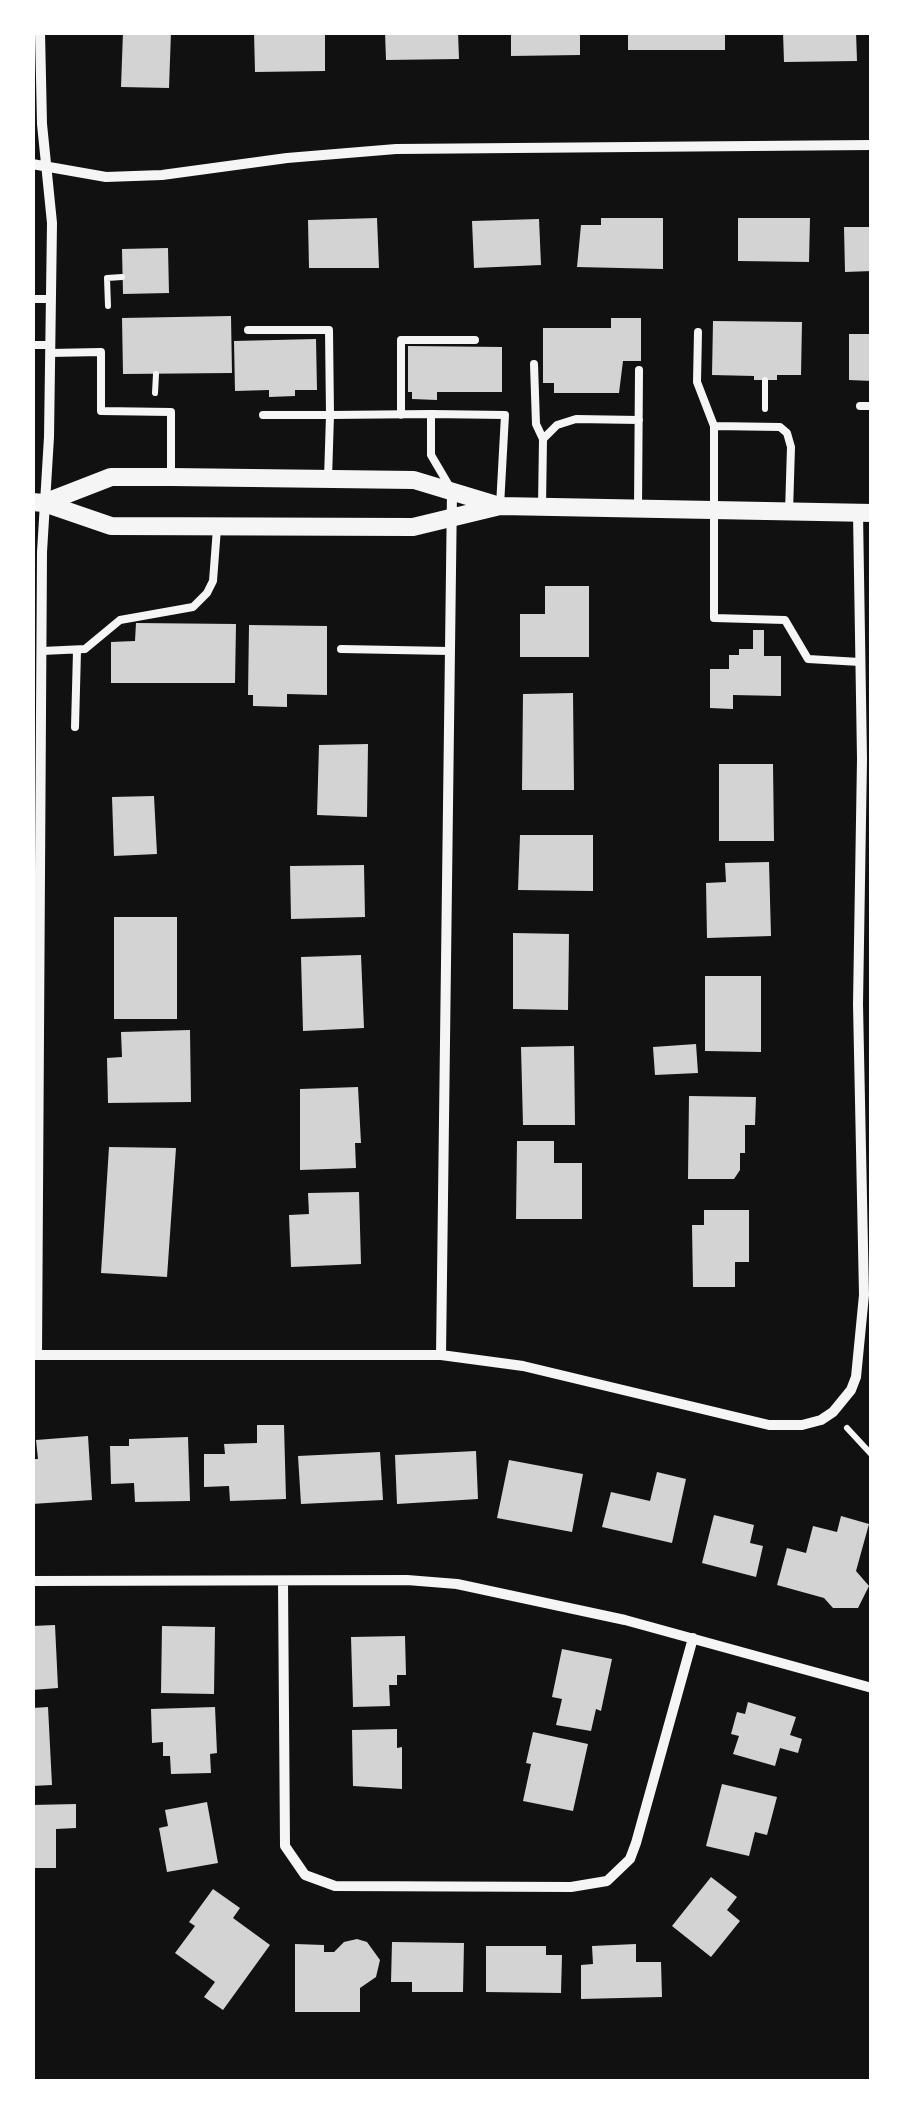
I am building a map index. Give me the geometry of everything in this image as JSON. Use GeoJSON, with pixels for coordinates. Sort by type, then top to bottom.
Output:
{"type":"FeatureCollection","features":[{"type":"Feature","properties":{"kind":"street"},"geometry":{"type":"LineString","coordinates":[[38,502],[111,477],[414,480],[500,506],[865,513],[866,642],[860,662],[866,698],[858,1004],[867,1226],[860,1360],[852,1390],[833,1412],[802,1425],[769,1425],[524,1366],[441,1355],[35,1355],[37,716],[42,651],[37,632],[38,502],[49,437],[52,223],[40,32]]}},
{"type":"Feature","properties":{"kind":"street"},"geometry":{"type":"LineString","coordinates":[[32,164],[106,178],[396,149],[872,145]]}},
{"type":"Feature","properties":{"kind":"street"},"geometry":{"type":"LineString","coordinates":[[441,1355],[452,492]]}},
{"type":"Feature","properties":{"kind":"street"},"geometry":{"type":"LineString","coordinates":[[38,502],[111,526],[413,528],[500,506]]}},
{"type":"Feature","properties":{"kind":"street"},"geometry":{"type":"LineString","coordinates":[[32,1580],[407,1580],[457,1584],[551,1602],[872,1688]]}},
{"type":"Feature","properties":{"kind":"street"},"geometry":{"type":"LineString","coordinates":[[283,1582],[285,1846],[305,1875],[335,1886],[571,1888],[607,1880],[620,1872],[636,1843],[693,1638]]}},
{"type":"Feature","properties":{"kind":"lane"},"geometry":{"type":"LineString","coordinates":[[32,299],[51,299]]}},
{"type":"Feature","properties":{"kind":"lane"},"geometry":{"type":"LineString","coordinates":[[248,330],[329,330],[328,479]]}},
{"type":"Feature","properties":{"kind":"lane"},"geometry":{"type":"LineString","coordinates":[[698,332],[698,382],[714,426],[714,618],[784,620],[808,659],[860,662]]}},
{"type":"Feature","properties":{"kind":"lane"},"geometry":{"type":"LineString","coordinates":[[401,414],[401,340],[475,340]]}},
{"type":"Feature","properties":{"kind":"lane"},"geometry":{"type":"LineString","coordinates":[[32,345],[101,352],[100,412],[172,412],[171,477]]}},
{"type":"Feature","properties":{"kind":"lane"},"geometry":{"type":"LineString","coordinates":[[534,364],[536,424],[543,439],[542,507]]}},
{"type":"Feature","properties":{"kind":"lane"},"geometry":{"type":"LineString","coordinates":[[638,509],[639,370]]}},
{"type":"Feature","properties":{"kind":"lane"},"geometry":{"type":"LineString","coordinates":[[860,406],[872,406]]}},
{"type":"Feature","properties":{"kind":"lane"},"geometry":{"type":"LineString","coordinates":[[431,414],[431,454],[452,492]]}},
{"type":"Feature","properties":{"kind":"lane"},"geometry":{"type":"LineString","coordinates":[[263,415],[505,415],[500,506]]}},
{"type":"Feature","properties":{"kind":"lane"},"geometry":{"type":"LineString","coordinates":[[543,439],[556,426],[576,419],[639,420]]}},
{"type":"Feature","properties":{"kind":"lane"},"geometry":{"type":"LineString","coordinates":[[714,426],[780,427],[787,433],[791,447],[789,512]]}},
{"type":"Feature","properties":{"kind":"lane"},"geometry":{"type":"LineString","coordinates":[[42,651],[85,649],[120,620],[172,612],[200,601],[213,581],[217,526]]}},
{"type":"Feature","properties":{"kind":"lane"},"geometry":{"type":"LineString","coordinates":[[341,649],[449,650]]}},
{"type":"Feature","properties":{"kind":"lane"},"geometry":{"type":"LineString","coordinates":[[75,727],[77,651]]}},
{"type":"Feature","properties":{"kind":"path"},"geometry":{"type":"LineString","coordinates":[[108,306],[108,278],[122,277]]}},
{"type":"Feature","properties":{"kind":"path"},"geometry":{"type":"LineString","coordinates":[[833,1412],[872,1455]]}},
{"type":"Feature","properties":{"kind":"building"},"geometry":{"type":"Polygon","coordinates":[[[123,32],[171,32],[169,88],[121,87],[123,32]]]}},
{"type":"Feature","properties":{"kind":"building"},"geometry":{"type":"Polygon","coordinates":[[[254,32],[325,32],[325,71],[255,72],[254,32]]]}},
{"type":"Feature","properties":{"kind":"building"},"geometry":{"type":"Polygon","coordinates":[[[385,32],[458,32],[459,59],[386,60],[385,32]]]}},
{"type":"Feature","properties":{"kind":"building"},"geometry":{"type":"Polygon","coordinates":[[[511,32],[580,32],[580,55],[511,56],[511,32]]]}},
{"type":"Feature","properties":{"kind":"building"},"geometry":{"type":"Polygon","coordinates":[[[628,32],[725,32],[725,50],[628,50],[628,32]]]}},
{"type":"Feature","properties":{"kind":"building"},"geometry":{"type":"Polygon","coordinates":[[[783,32],[856,32],[857,61],[784,62],[783,32]]]}},
{"type":"Feature","properties":{"kind":"building"},"geometry":{"type":"Polygon","coordinates":[[[377,218],[379,268],[309,268],[308,220],[377,218]]]}},
{"type":"Feature","properties":{"kind":"building"},"geometry":{"type":"Polygon","coordinates":[[[601,218],[663,218],[663,269],[577,267],[581,225],[601,225],[601,218]]]}},
{"type":"Feature","properties":{"kind":"building"},"geometry":{"type":"Polygon","coordinates":[[[738,218],[810,218],[809,262],[738,261],[738,218]]]}},
{"type":"Feature","properties":{"kind":"building"},"geometry":{"type":"Polygon","coordinates":[[[539,219],[541,265],[474,268],[472,221],[539,219]]]}},
{"type":"Feature","properties":{"kind":"building"},"geometry":{"type":"Polygon","coordinates":[[[844,227],[872,227],[872,271],[845,272],[844,227]]]}},
{"type":"Feature","properties":{"kind":"building"},"geometry":{"type":"Polygon","coordinates":[[[168,248],[169,293],[123,294],[122,249],[168,248]]]}},
{"type":"Feature","properties":{"kind":"building"},"geometry":{"type":"Polygon","coordinates":[[[231,316],[232,373],[123,374],[122,318],[231,316]]]}},
{"type":"Feature","properties":{"kind":"building"},"geometry":{"type":"Polygon","coordinates":[[[611,318],[641,318],[641,361],[623,361],[619,393],[554,393],[554,383],[543,383],[543,328],[611,328],[611,318]]]}},
{"type":"Feature","properties":{"kind":"building"},"geometry":{"type":"Polygon","coordinates":[[[713,321],[802,322],[801,375],[754,380],[754,376],[712,375],[713,321]]]}},
{"type":"Feature","properties":{"kind":"building"},"geometry":{"type":"Polygon","coordinates":[[[849,334],[872,334],[872,381],[849,380],[849,334]]]}},
{"type":"Feature","properties":{"kind":"building"},"geometry":{"type":"Polygon","coordinates":[[[316,339],[317,390],[295,390],[295,396],[269,397],[269,390],[235,391],[234,341],[316,339]]]}},
{"type":"Feature","properties":{"kind":"building"},"geometry":{"type":"Polygon","coordinates":[[[408,346],[502,347],[502,392],[437,392],[437,400],[412,399],[412,392],[408,392],[408,346]]]}},
{"type":"Feature","properties":{"kind":"building"},"geometry":{"type":"Polygon","coordinates":[[[545,586],[589,586],[589,657],[520,657],[520,614],[545,614],[545,586]]]}},
{"type":"Feature","properties":{"kind":"building"},"geometry":{"type":"Polygon","coordinates":[[[136,623],[236,624],[235,683],[111,683],[111,642],[135,641],[136,623]]]}},
{"type":"Feature","properties":{"kind":"building"},"geometry":{"type":"Polygon","coordinates":[[[249,625],[327,626],[327,695],[287,694],[287,707],[253,706],[253,695],[248,695],[249,625]]]}},
{"type":"Feature","properties":{"kind":"building"},"geometry":{"type":"Polygon","coordinates":[[[753,630],[764,630],[764,656],[781,656],[781,696],[733,695],[733,709],[710,708],[710,669],[729,669],[729,655],[739,655],[739,649],[753,649],[753,630]]]}},
{"type":"Feature","properties":{"kind":"building"},"geometry":{"type":"Polygon","coordinates":[[[573,693],[574,790],[522,790],[523,694],[573,693]]]}},
{"type":"Feature","properties":{"kind":"building"},"geometry":{"type":"Polygon","coordinates":[[[368,744],[367,817],[317,815],[319,745],[368,744]]]}},
{"type":"Feature","properties":{"kind":"building"},"geometry":{"type":"Polygon","coordinates":[[[719,764],[773,764],[774,841],[719,841],[719,764]]]}},
{"type":"Feature","properties":{"kind":"building"},"geometry":{"type":"Polygon","coordinates":[[[154,796],[157,854],[114,856],[112,797],[154,796]]]}},
{"type":"Feature","properties":{"kind":"building"},"geometry":{"type":"Polygon","coordinates":[[[520,835],[593,835],[593,891],[518,890],[520,835]]]}},
{"type":"Feature","properties":{"kind":"building"},"geometry":{"type":"Polygon","coordinates":[[[769,862],[771,936],[707,938],[706,883],[726,882],[725,863],[769,862]]]}},
{"type":"Feature","properties":{"kind":"building"},"geometry":{"type":"Polygon","coordinates":[[[364,865],[365,917],[291,919],[290,866],[364,865]]]}},
{"type":"Feature","properties":{"kind":"building"},"geometry":{"type":"Polygon","coordinates":[[[114,917],[177,917],[177,1019],[114,1019],[114,917]]]}},
{"type":"Feature","properties":{"kind":"building"},"geometry":{"type":"Polygon","coordinates":[[[513,933],[569,934],[568,1010],[513,1009],[513,933]]]}},
{"type":"Feature","properties":{"kind":"building"},"geometry":{"type":"Polygon","coordinates":[[[361,955],[364,1028],[303,1031],[301,957],[361,955]]]}},
{"type":"Feature","properties":{"kind":"building"},"geometry":{"type":"Polygon","coordinates":[[[705,976],[761,976],[761,1052],[705,1051],[705,976]]]}},
{"type":"Feature","properties":{"kind":"building"},"geometry":{"type":"Polygon","coordinates":[[[190,1030],[191,1102],[108,1103],[107,1058],[122,1057],[121,1032],[190,1030]]]}},
{"type":"Feature","properties":{"kind":"building"},"geometry":{"type":"Polygon","coordinates":[[[696,1044],[698,1073],[655,1075],[653,1047],[696,1044]]]}},
{"type":"Feature","properties":{"kind":"building"},"geometry":{"type":"Polygon","coordinates":[[[574,1046],[575,1125],[523,1125],[521,1047],[574,1046]]]}},
{"type":"Feature","properties":{"kind":"building"},"geometry":{"type":"Polygon","coordinates":[[[358,1087],[361,1143],[355,1143],[356,1168],[300,1170],[300,1089],[358,1087]]]}},
{"type":"Feature","properties":{"kind":"building"},"geometry":{"type":"Polygon","coordinates":[[[689,1096],[756,1097],[755,1125],[745,1125],[745,1153],[740,1153],[740,1170],[734,1179],[688,1179],[689,1096]]]}},
{"type":"Feature","properties":{"kind":"building"},"geometry":{"type":"Polygon","coordinates":[[[517,1141],[554,1141],[554,1163],[582,1163],[582,1219],[516,1219],[517,1141]]]}},
{"type":"Feature","properties":{"kind":"building"},"geometry":{"type":"Polygon","coordinates":[[[109,1147],[176,1148],[167,1277],[101,1273],[109,1147]]]}},
{"type":"Feature","properties":{"kind":"building"},"geometry":{"type":"Polygon","coordinates":[[[359,1192],[361,1264],[291,1267],[289,1215],[309,1214],[308,1193],[359,1192]]]}},
{"type":"Feature","properties":{"kind":"building"},"geometry":{"type":"Polygon","coordinates":[[[704,1210],[749,1210],[749,1262],[735,1262],[735,1287],[693,1287],[692,1225],[704,1225],[704,1210]]]}},
{"type":"Feature","properties":{"kind":"building"},"geometry":{"type":"Polygon","coordinates":[[[257,1425],[284,1425],[286,1499],[230,1501],[229,1486],[204,1487],[204,1454],[225,1454],[224,1444],[257,1443],[257,1425]]]}},
{"type":"Feature","properties":{"kind":"building"},"geometry":{"type":"Polygon","coordinates":[[[88,1436],[92,1500],[32,1504],[32,1459],[38,1459],[36,1440],[88,1436]]]}},
{"type":"Feature","properties":{"kind":"building"},"geometry":{"type":"Polygon","coordinates":[[[188,1437],[190,1501],[135,1502],[134,1483],[111,1484],[110,1446],[129,1446],[129,1439],[188,1437]]]}},
{"type":"Feature","properties":{"kind":"building"},"geometry":{"type":"Polygon","coordinates":[[[476,1451],[478,1499],[397,1504],[395,1455],[476,1451]]]}},
{"type":"Feature","properties":{"kind":"building"},"geometry":{"type":"Polygon","coordinates":[[[380,1452],[383,1500],[301,1504],[298,1456],[380,1452]]]}},
{"type":"Feature","properties":{"kind":"building"},"geometry":{"type":"Polygon","coordinates":[[[509,1460],[583,1474],[572,1532],[497,1518],[509,1460]]]}},
{"type":"Feature","properties":{"kind":"building"},"geometry":{"type":"Polygon","coordinates":[[[657,1472],[686,1479],[672,1543],[602,1527],[611,1492],[650,1501],[657,1472]]]}},
{"type":"Feature","properties":{"kind":"building"},"geometry":{"type":"Polygon","coordinates":[[[714,1515],[754,1525],[750,1543],[763,1546],[756,1577],[702,1563],[714,1515]]]}},
{"type":"Feature","properties":{"kind":"building"},"geometry":{"type":"Polygon","coordinates":[[[841,1516],[869,1524],[856,1571],[869,1586],[858,1608],[833,1608],[824,1598],[777,1585],[787,1548],[806,1553],[813,1526],[837,1532],[841,1516]]]}},
{"type":"Feature","properties":{"kind":"building"},"geometry":{"type":"Polygon","coordinates":[[[55,1625],[58,1688],[32,1690],[32,1626],[55,1625]]]}},
{"type":"Feature","properties":{"kind":"building"},"geometry":{"type":"Polygon","coordinates":[[[162,1626],[215,1627],[214,1694],[161,1693],[162,1626]]]}},
{"type":"Feature","properties":{"kind":"building"},"geometry":{"type":"Polygon","coordinates":[[[405,1636],[406,1675],[397,1675],[397,1685],[389,1685],[390,1706],[353,1707],[351,1637],[405,1636]]]}},
{"type":"Feature","properties":{"kind":"building"},"geometry":{"type":"Polygon","coordinates":[[[562,1649],[612,1659],[601,1711],[596,1709],[591,1731],[556,1725],[562,1699],[552,1697],[562,1649]]]}},
{"type":"Feature","properties":{"kind":"building"},"geometry":{"type":"Polygon","coordinates":[[[748,1702],[796,1717],[790,1735],[802,1739],[798,1753],[780,1748],[775,1766],[733,1754],[739,1736],[731,1734],[737,1712],[745,1714],[748,1702]]]}},
{"type":"Feature","properties":{"kind":"building"},"geometry":{"type":"Polygon","coordinates":[[[48,1707],[52,1785],[32,1786],[32,1708],[48,1707]]]}},
{"type":"Feature","properties":{"kind":"building"},"geometry":{"type":"Polygon","coordinates":[[[215,1707],[217,1753],[210,1754],[211,1773],[171,1774],[170,1756],[163,1756],[163,1742],[152,1743],[151,1709],[215,1707]]]}},
{"type":"Feature","properties":{"kind":"building"},"geometry":{"type":"Polygon","coordinates":[[[397,1729],[397,1748],[402,1747],[402,1789],[353,1786],[352,1730],[397,1729]]]}},
{"type":"Feature","properties":{"kind":"building"},"geometry":{"type":"Polygon","coordinates":[[[533,1732],[588,1744],[573,1811],[523,1801],[533,1732]]]}},
{"type":"Feature","properties":{"kind":"building"},"geometry":{"type":"Polygon","coordinates":[[[722,1784],[777,1797],[767,1835],[755,1832],[749,1856],[706,1846],[722,1784]]]}},
{"type":"Feature","properties":{"kind":"building"},"geometry":{"type":"Polygon","coordinates":[[[207,1802],[218,1863],[167,1872],[159,1828],[168,1826],[165,1810],[207,1802]]]}},
{"type":"Feature","properties":{"kind":"building"},"geometry":{"type":"Polygon","coordinates":[[[76,1804],[76,1828],[56,1829],[56,1868],[32,1868],[32,1805],[76,1804]]]}},
{"type":"Feature","properties":{"kind":"building"},"geometry":{"type":"Polygon","coordinates":[[[711,1877],[737,1897],[727,1910],[740,1921],[711,1957],[672,1926],[711,1877]]]}},
{"type":"Feature","properties":{"kind":"building"},"geometry":{"type":"Polygon","coordinates":[[[213,1889],[240,1908],[233,1918],[270,1945],[223,2010],[204,1997],[215,1982],[175,1953],[195,1926],[189,1922],[213,1889]]]}},
{"type":"Feature","properties":{"kind":"building"},"geometry":{"type":"Polygon","coordinates":[[[344,1942],[367,1942],[380,1960],[376,1977],[360,1988],[360,2012],[295,2012],[295,1944],[324,1945],[324,1952],[334,1952],[344,1942]]]}},
{"type":"Feature","properties":{"kind":"building"},"geometry":{"type":"Polygon","coordinates":[[[392,1942],[464,1943],[463,1992],[412,1992],[412,1982],[391,1982],[392,1942]]]}},
{"type":"Feature","properties":{"kind":"building"},"geometry":{"type":"Polygon","coordinates":[[[636,1944],[636,1962],[661,1962],[662,1997],[581,1999],[581,1965],[593,1964],[592,1946],[636,1944]]]}},
{"type":"Feature","properties":{"kind":"building"},"geometry":{"type":"Polygon","coordinates":[[[486,1946],[546,1946],[546,1955],[562,1955],[561,1993],[486,1992],[486,1946]]]}}]}
